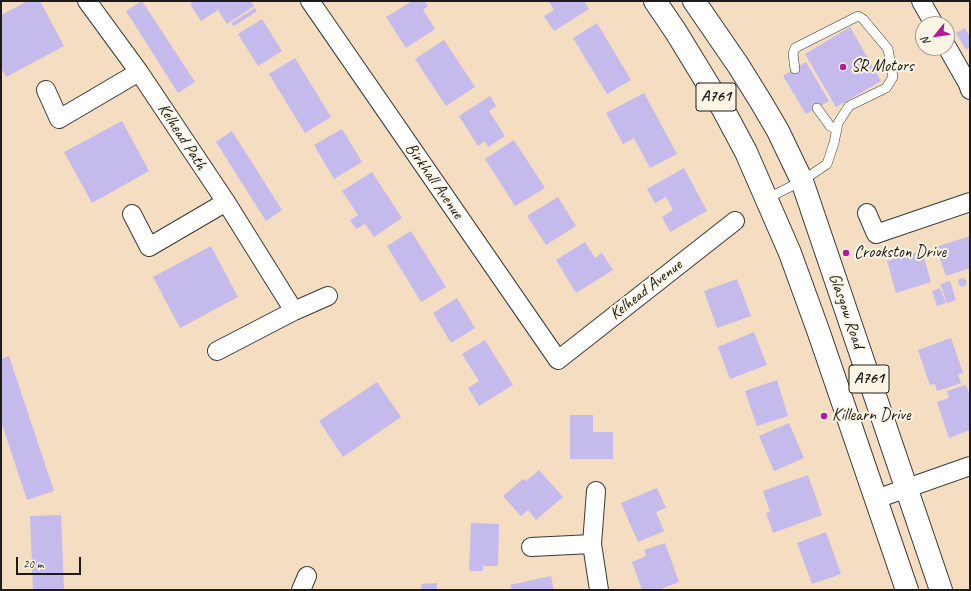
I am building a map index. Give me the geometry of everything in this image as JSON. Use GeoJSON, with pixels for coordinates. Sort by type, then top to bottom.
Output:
{"type":"FeatureCollection","features":[{"type":"Feature","properties":{"kind":"main road","name":"A761"},"geometry":{"type":"LineString","coordinates":[[655,1],[723,109],[746,152],[766,199]]}},
{"type":"Feature","properties":{"kind":"main road","name":"A761"},"geometry":{"type":"LineString","coordinates":[[694,1],[738,65],[765,108],[799,175]]}},
{"type":"Feature","properties":{"kind":"main road"},"geometry":{"type":"LineString","coordinates":[[686,50],[714,30]]}},
{"type":"Feature","properties":{"kind":"main road","name":"Glasgow Road"},"geometry":{"type":"LineString","coordinates":[[799,175],[941,590]]}},
{"type":"Feature","properties":{"kind":"main road","name":"Glasgow Road"},"geometry":{"type":"LineString","coordinates":[[766,199],[790,253],[824,347],[907,590]]}},
{"type":"Feature","properties":{"kind":"street","name":"Kelhead Path"},"geometry":{"type":"LineString","coordinates":[[87,1],[139,72],[226,202],[294,311]]}},
{"type":"Feature","properties":{"kind":"street","name":"Birkhall Avenue"},"geometry":{"type":"LineString","coordinates":[[310,1],[558,360]]}},
{"type":"Feature","properties":{"kind":"street"},"geometry":{"type":"LineString","coordinates":[[921,1],[929,16]]}},
{"type":"Feature","properties":{"kind":"street"},"geometry":{"type":"LineString","coordinates":[[952,56],[969,85]]}},
{"type":"Feature","properties":{"kind":"street"},"geometry":{"type":"LineString","coordinates":[[46,90],[59,119],[139,72]]}},
{"type":"Feature","properties":{"kind":"street"},"geometry":{"type":"LineString","coordinates":[[132,214],[149,247],[226,202]]}},
{"type":"Feature","properties":{"kind":"street"},"geometry":{"type":"LineString","coordinates":[[867,213],[876,234],[970,202]]}},
{"type":"Feature","properties":{"kind":"street","name":"Kelhead Avenue"},"geometry":{"type":"LineString","coordinates":[[558,360],[735,221]]}},
{"type":"Feature","properties":{"kind":"street"},"geometry":{"type":"LineString","coordinates":[[217,351],[294,311],[328,296]]}},
{"type":"Feature","properties":{"kind":"street"},"geometry":{"type":"LineString","coordinates":[[876,499],[970,466]]}},
{"type":"Feature","properties":{"kind":"street"},"geometry":{"type":"LineString","coordinates":[[596,491],[592,544],[599,590]]}},
{"type":"Feature","properties":{"kind":"street"},"geometry":{"type":"LineString","coordinates":[[531,547],[592,544]]}},
{"type":"Feature","properties":{"kind":"lane"},"geometry":{"type":"LineString","coordinates":[[766,199],[799,175],[827,164],[834,143],[838,123],[849,106],[886,88],[893,77],[888,49],[864,19],[858,16],[795,48],[793,54],[795,69]]}},
{"type":"Feature","properties":{"kind":"lane"},"geometry":{"type":"LineString","coordinates":[[817,108],[830,126],[837,130]]}},
{"type":"Feature","properties":{"kind":"building"},"geometry":{"type":"Polygon","coordinates":[[[28,1],[40,1],[64,46],[6,77],[1,67],[1,15],[28,1]]]}},
{"type":"Feature","properties":{"kind":"building"},"geometry":{"type":"Polygon","coordinates":[[[142,1],[195,82],[178,93],[126,11],[142,1]]]}},
{"type":"Feature","properties":{"kind":"building"},"geometry":{"type":"Polygon","coordinates":[[[194,1],[251,1],[254,6],[227,24],[218,10],[201,21],[190,4],[194,1]]]}},
{"type":"Feature","properties":{"kind":"building"},"geometry":{"type":"Polygon","coordinates":[[[412,1],[424,1],[428,6],[423,10],[435,29],[406,48],[386,17],[412,1]]]}},
{"type":"Feature","properties":{"kind":"building"},"geometry":{"type":"Polygon","coordinates":[[[549,1],[584,1],[589,9],[554,31],[544,16],[554,10],[549,1]]]}},
{"type":"Feature","properties":{"kind":"building"},"geometry":{"type":"Polygon","coordinates":[[[255,8],[257,11],[234,26],[231,23],[255,8]]]}},
{"type":"Feature","properties":{"kind":"building"},"geometry":{"type":"Polygon","coordinates":[[[262,19],[282,51],[258,66],[238,34],[262,19]]]}},
{"type":"Feature","properties":{"kind":"building"},"geometry":{"type":"Polygon","coordinates":[[[597,23],[631,80],[607,94],[573,38],[597,23]]]}},
{"type":"Feature","properties":{"kind":"building","name":"SR Motors"},"geometry":{"type":"Polygon","coordinates":[[[850,27],[881,81],[836,107],[805,54],[850,27]]]}},
{"type":"Feature","properties":{"kind":"building"},"geometry":{"type":"Polygon","coordinates":[[[965,28],[970,37],[970,47],[966,50],[956,33],[965,28]]]}},
{"type":"Feature","properties":{"kind":"building"},"geometry":{"type":"Polygon","coordinates":[[[444,40],[475,87],[446,106],[415,59],[444,40]]]}},
{"type":"Feature","properties":{"kind":"building"},"geometry":{"type":"Polygon","coordinates":[[[295,58],[331,117],[305,133],[269,74],[295,58]]]}},
{"type":"Feature","properties":{"kind":"building"},"geometry":{"type":"Polygon","coordinates":[[[806,62],[829,101],[806,114],[783,76],[806,62]]]}},
{"type":"Feature","properties":{"kind":"building"},"geometry":{"type":"Polygon","coordinates":[[[644,93],[677,154],[650,168],[634,138],[623,144],[606,113],[644,93]]]}},
{"type":"Feature","properties":{"kind":"building"},"geometry":{"type":"Polygon","coordinates":[[[490,96],[496,106],[489,111],[505,136],[488,147],[485,141],[478,146],[459,116],[490,96]]]}},
{"type":"Feature","properties":{"kind":"building"},"geometry":{"type":"Polygon","coordinates":[[[122,121],[149,171],[92,203],[64,152],[122,121]]]}},
{"type":"Feature","properties":{"kind":"building"},"geometry":{"type":"Polygon","coordinates":[[[342,129],[362,162],[334,179],[314,145],[342,129]]]}},
{"type":"Feature","properties":{"kind":"building"},"geometry":{"type":"Polygon","coordinates":[[[232,131],[282,210],[266,221],[216,142],[232,131]]]}},
{"type":"Feature","properties":{"kind":"building"},"geometry":{"type":"Polygon","coordinates":[[[514,140],[545,188],[515,206],[485,159],[514,140]]]}},
{"type":"Feature","properties":{"kind":"building"},"geometry":{"type":"Polygon","coordinates":[[[684,168],[707,211],[670,232],[662,217],[673,210],[666,197],[655,203],[647,189],[684,168]]]}},
{"type":"Feature","properties":{"kind":"building"},"geometry":{"type":"Polygon","coordinates":[[[372,172],[402,218],[374,237],[365,224],[356,229],[350,220],[358,215],[342,191],[372,172]]]}},
{"type":"Feature","properties":{"kind":"building"},"geometry":{"type":"Polygon","coordinates":[[[558,197],[576,226],[546,245],[527,216],[558,197]]]}},
{"type":"Feature","properties":{"kind":"building"},"geometry":{"type":"Polygon","coordinates":[[[411,231],[446,287],[421,302],[387,246],[411,231]]]}},
{"type":"Feature","properties":{"kind":"building"},"geometry":{"type":"Polygon","coordinates":[[[970,236],[970,268],[946,276],[936,247],[970,236]]]}},
{"type":"Feature","properties":{"kind":"building"},"geometry":{"type":"Polygon","coordinates":[[[585,242],[595,258],[602,253],[613,270],[576,293],[556,260],[585,242]]]}},
{"type":"Feature","properties":{"kind":"building"},"geometry":{"type":"Polygon","coordinates":[[[211,246],[238,297],[180,328],[153,277],[211,246]]]}},
{"type":"Feature","properties":{"kind":"building"},"geometry":{"type":"Polygon","coordinates":[[[922,251],[931,282],[896,293],[887,261],[922,251]]]}},
{"type":"Feature","properties":{"kind":"building"},"geometry":{"type":"Polygon","coordinates":[[[964,278],[967,282],[965,286],[961,287],[958,283],[959,279],[964,278]]]}},
{"type":"Feature","properties":{"kind":"building"},"geometry":{"type":"Polygon","coordinates":[[[737,279],[751,316],[717,328],[704,291],[737,279]]]}},
{"type":"Feature","properties":{"kind":"building"},"geometry":{"type":"Polygon","coordinates":[[[950,281],[956,300],[947,303],[940,284],[950,281]]]}},
{"type":"Feature","properties":{"kind":"building"},"geometry":{"type":"Polygon","coordinates":[[[940,288],[946,303],[937,306],[932,291],[940,288]]]}},
{"type":"Feature","properties":{"kind":"building"},"geometry":{"type":"Polygon","coordinates":[[[457,298],[475,328],[451,343],[433,313],[457,298]]]}},
{"type":"Feature","properties":{"kind":"building"},"geometry":{"type":"Polygon","coordinates":[[[754,332],[767,365],[730,379],[718,347],[754,332]]]}},
{"type":"Feature","properties":{"kind":"building"},"geometry":{"type":"Polygon","coordinates":[[[951,338],[963,373],[958,374],[961,383],[937,391],[935,384],[930,385],[918,350],[951,338]]]}},
{"type":"Feature","properties":{"kind":"building"},"geometry":{"type":"Polygon","coordinates":[[[485,340],[513,385],[479,406],[468,388],[479,381],[462,354],[485,340]]]}},
{"type":"Feature","properties":{"kind":"building"},"geometry":{"type":"Polygon","coordinates":[[[9,356],[54,491],[27,500],[1,421],[1,359],[9,356]]]}},
{"type":"Feature","properties":{"kind":"building"},"geometry":{"type":"Polygon","coordinates":[[[777,380],[788,416],[757,426],[745,391],[777,380]]]}},
{"type":"Feature","properties":{"kind":"building"},"geometry":{"type":"Polygon","coordinates":[[[377,382],[401,417],[343,457],[319,421],[377,382]]]}},
{"type":"Feature","properties":{"kind":"building"},"geometry":{"type":"Polygon","coordinates":[[[966,385],[970,396],[970,430],[949,438],[937,402],[949,398],[947,391],[966,385]]]}},
{"type":"Feature","properties":{"kind":"building"},"geometry":{"type":"Polygon","coordinates":[[[570,415],[593,415],[593,432],[613,432],[613,459],[570,459],[570,415]]]}},
{"type":"Feature","properties":{"kind":"building"},"geometry":{"type":"Polygon","coordinates":[[[789,423],[804,458],[774,471],[759,436],[789,423]]]}},
{"type":"Feature","properties":{"kind":"building"},"geometry":{"type":"Polygon","coordinates":[[[539,470],[563,497],[536,520],[528,510],[521,516],[503,496],[523,479],[526,481],[539,470]]]}},
{"type":"Feature","properties":{"kind":"building"},"geometry":{"type":"Polygon","coordinates":[[[808,475],[822,515],[773,533],[766,513],[770,512],[763,491],[808,475]]]}},
{"type":"Feature","properties":{"kind":"building"},"geometry":{"type":"Polygon","coordinates":[[[657,488],[666,508],[656,512],[664,531],[638,542],[621,503],[657,488]]]}},
{"type":"Feature","properties":{"kind":"building"},"geometry":{"type":"Polygon","coordinates":[[[61,515],[64,590],[33,590],[30,516],[61,515]]]}},
{"type":"Feature","properties":{"kind":"building"},"geometry":{"type":"Polygon","coordinates":[[[471,523],[499,524],[498,566],[483,566],[483,571],[469,571],[471,523]]]}},
{"type":"Feature","properties":{"kind":"building"},"geometry":{"type":"Polygon","coordinates":[[[826,532],[841,574],[812,584],[797,543],[826,532]]]}},
{"type":"Feature","properties":{"kind":"building"},"geometry":{"type":"Polygon","coordinates":[[[665,543],[679,582],[658,590],[642,590],[632,562],[646,556],[644,550],[665,543]]]}},
{"type":"Feature","properties":{"kind":"building"},"geometry":{"type":"Polygon","coordinates":[[[551,576],[554,590],[512,590],[510,585],[551,576]]]}},
{"type":"Feature","properties":{"kind":"building"},"geometry":{"type":"Polygon","coordinates":[[[437,583],[437,590],[422,590],[421,584],[437,583]]]}},
{"type":"Feature","properties":{"kind":"place","name":"SR Motors"},"geometry":{"type":"Point","coordinates":[843,67]}},
{"type":"Feature","properties":{"kind":"place","name":"Crookston Drive"},"geometry":{"type":"Point","coordinates":[846,253]}},
{"type":"Feature","properties":{"kind":"place","name":"Killearn Drive"},"geometry":{"type":"Point","coordinates":[824,416]}}]}
